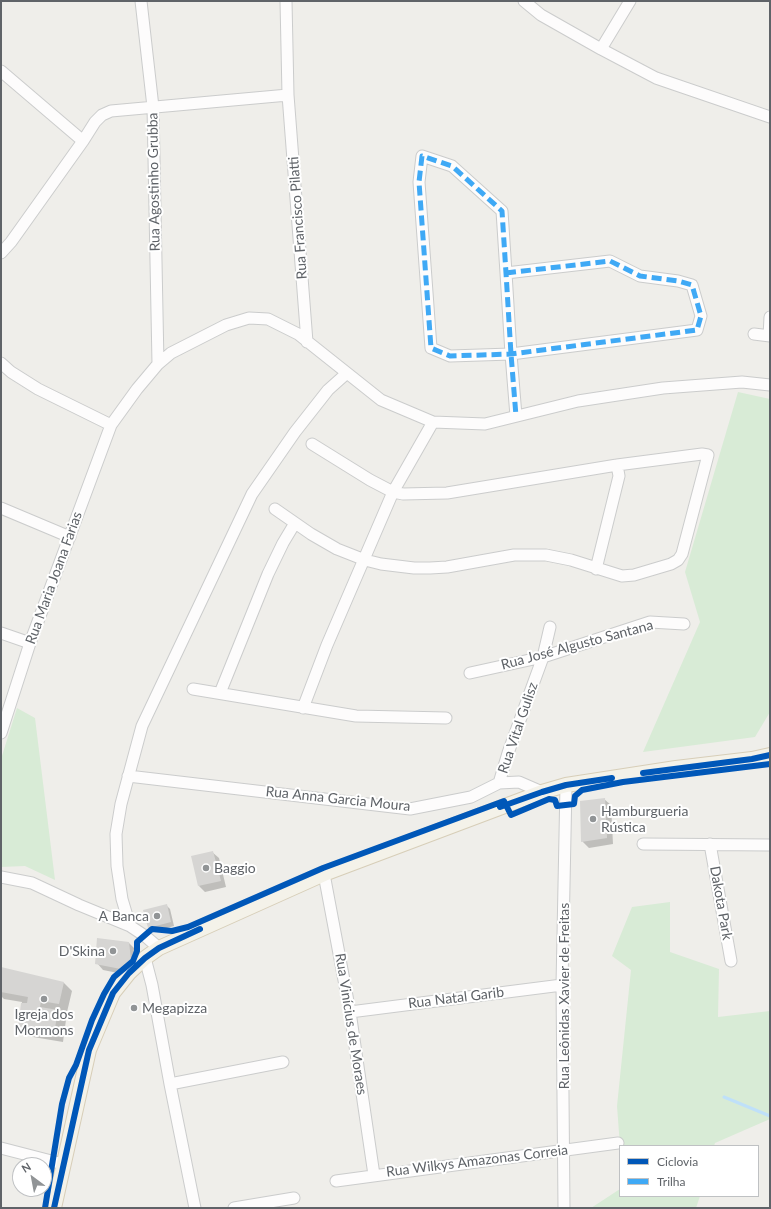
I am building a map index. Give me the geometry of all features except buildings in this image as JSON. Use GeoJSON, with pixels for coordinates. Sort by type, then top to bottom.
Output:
{"type":"FeatureCollection","features":[{"type":"Feature","properties":{"kind":"main road"},"geometry":{"type":"LineString","coordinates":[[54,1208],[89,1050],[112,993],[129,973],[145,958],[159,948],[324,874],[542,792],[566,785],[668,769],[752,759],[770,755]]}},
{"type":"Feature","properties":{"kind":"street","name":"Rua Agostinho Grubba"},"geometry":{"type":"LineString","coordinates":[[141,1],[153,107],[158,364]]}},
{"type":"Feature","properties":{"kind":"street","name":"Rua Francisco Pilatti"},"geometry":{"type":"LineString","coordinates":[[286,1],[288,95],[307,342]]}},
{"type":"Feature","properties":{"kind":"street"},"geometry":{"type":"LineString","coordinates":[[524,1],[541,15],[656,78],[770,117]]}},
{"type":"Feature","properties":{"kind":"street"},"geometry":{"type":"LineString","coordinates":[[601,49],[630,1]]}},
{"type":"Feature","properties":{"kind":"street"},"geometry":{"type":"LineString","coordinates":[[1,71],[84,141]]}},
{"type":"Feature","properties":{"kind":"street"},"geometry":{"type":"LineString","coordinates":[[1,253],[11,242],[84,141],[95,122],[102,115],[111,111],[288,95]]}},
{"type":"Feature","properties":{"kind":"street"},"geometry":{"type":"LineString","coordinates":[[506,274],[610,261],[640,276],[678,280],[692,285],[700,316],[697,330],[511,354],[450,356],[431,348],[419,182],[422,156],[452,166],[502,211],[511,354],[516,416]]}},
{"type":"Feature","properties":{"kind":"street"},"geometry":{"type":"LineString","coordinates":[[754,334],[769,336],[770,317]]}},
{"type":"Feature","properties":{"kind":"street","name":"Rua Maria Joana Farias"},"geometry":{"type":"LineString","coordinates":[[1,733],[30,643],[111,425],[137,389],[158,364],[171,353],[226,324],[249,318],[268,319],[298,334],[381,400],[433,422]]}},
{"type":"Feature","properties":{"kind":"street"},"geometry":{"type":"LineString","coordinates":[[1,363],[11,372],[38,389],[111,425]]}},
{"type":"Feature","properties":{"kind":"street"},"geometry":{"type":"LineString","coordinates":[[130,926],[122,899],[116,860],[116,834],[121,804],[142,726],[252,494],[328,390],[346,373]]}},
{"type":"Feature","properties":{"kind":"street"},"geometry":{"type":"LineString","coordinates":[[303,708],[327,645],[365,560],[393,492],[433,422],[485,424],[578,400],[663,388],[742,382],[770,386]]}},
{"type":"Feature","properties":{"kind":"street"},"geometry":{"type":"LineString","coordinates":[[275,509],[330,546],[365,560],[397,567],[447,567],[514,555],[530,555],[559,557],[622,576],[634,575],[671,564],[678,560],[682,554],[708,455],[702,454],[617,465],[447,493],[403,494],[393,492],[348,467],[312,444]]}},
{"type":"Feature","properties":{"kind":"street"},"geometry":{"type":"LineString","coordinates":[[596,569],[620,476],[617,465]]}},
{"type":"Feature","properties":{"kind":"street"},"geometry":{"type":"LineString","coordinates":[[1,508],[70,537]]}},
{"type":"Feature","properties":{"kind":"street"},"geometry":{"type":"LineString","coordinates":[[220,694],[268,574],[283,543],[295,523]]}},
{"type":"Feature","properties":{"kind":"street","name":"Rua José Algusto Santana"},"geometry":{"type":"LineString","coordinates":[[470,673],[543,657],[650,622],[684,624]]}},
{"type":"Feature","properties":{"kind":"street","name":"Rua Vital Gulisz"},"geometry":{"type":"LineString","coordinates":[[500,783],[508,754],[543,657],[550,627]]}},
{"type":"Feature","properties":{"kind":"street"},"geometry":{"type":"LineString","coordinates":[[1,633],[30,643]]}},
{"type":"Feature","properties":{"kind":"street"},"geometry":{"type":"LineString","coordinates":[[193,689],[356,716],[446,718]]}},
{"type":"Feature","properties":{"kind":"street","name":"Rua Anna Garcia Moura"},"geometry":{"type":"LineString","coordinates":[[128,776],[410,809],[471,797],[500,783],[519,782],[542,792]]}},
{"type":"Feature","properties":{"kind":"street","name":"Rua Leônidas Xavier de Freitas"},"geometry":{"type":"LineString","coordinates":[[564,1208],[562,985],[566,785]]}},
{"type":"Feature","properties":{"kind":"street","name":"Dakota Park"},"geometry":{"type":"LineString","coordinates":[[643,844],[770,845]]}},
{"type":"Feature","properties":{"kind":"street","name":"Dakota Park"},"geometry":{"type":"LineString","coordinates":[[710,844],[731,961]]}},
{"type":"Feature","properties":{"kind":"street","name":"Rua Vinícius de Moraes"},"geometry":{"type":"LineString","coordinates":[[324,874],[350,1012],[374,1175]]}},
{"type":"Feature","properties":{"kind":"street"},"geometry":{"type":"LineString","coordinates":[[1,877],[32,883],[79,905],[130,926],[159,948]]}},
{"type":"Feature","properties":{"kind":"street"},"geometry":{"type":"LineString","coordinates":[[145,958],[152,985],[195,1208]]}},
{"type":"Feature","properties":{"kind":"street","name":"Rua Natal Garib"},"geometry":{"type":"LineString","coordinates":[[350,1012],[562,985]]}},
{"type":"Feature","properties":{"kind":"street"},"geometry":{"type":"LineString","coordinates":[[170,1084],[282,1062]]}},
{"type":"Feature","properties":{"kind":"street","name":"Rua Wilkys Amazonas Correia"},"geometry":{"type":"LineString","coordinates":[[336,1181],[618,1143]]}},
{"type":"Feature","properties":{"kind":"street"},"geometry":{"type":"LineString","coordinates":[[1,1148],[63,1164]]}},
{"type":"Feature","properties":{"kind":"street"},"geometry":{"type":"LineString","coordinates":[[234,1208],[294,1198]]}},
{"type":"Feature","properties":{"kind":"green space"},"geometry":{"type":"Polygon","coordinates":[[[738,392],[770,399],[770,712],[755,737],[643,752],[700,622],[685,572],[738,392]]]}},
{"type":"Feature","properties":{"kind":"green space"},"geometry":{"type":"Polygon","coordinates":[[[17,708],[35,718],[55,880],[25,866],[1,867],[1,759],[17,708]]]}},
{"type":"Feature","properties":{"kind":"green space"},"geometry":{"type":"Polygon","coordinates":[[[670,902],[670,952],[719,969],[718,1017],[770,1011],[770,1119],[715,1143],[714,1145],[620,1145],[617,1106],[631,970],[612,956],[632,907],[670,902]]]}},
{"type":"Feature","properties":{"kind":"green space"},"geometry":{"type":"Polygon","coordinates":[[[619,1190],[619,1197],[700,1197],[696,1208],[591,1208],[619,1190]]]}},
{"type":"Feature","properties":{"kind":"waterway"},"geometry":{"type":"LineString","coordinates":[[724,1097],[770,1116]]}},
{"type":"Feature","properties":{"kind":"marked path"},"geometry":{"type":"LineString","coordinates":[[506,273],[610,261],[640,276],[678,281],[692,285],[701,316],[697,330],[511,354],[450,356],[431,348],[419,182],[422,156],[452,166],[502,211],[511,354],[516,416]]}},
{"type":"Feature","properties":{"kind":"cycle path"},"geometry":{"type":"LineString","coordinates":[[643,773],[752,759],[770,755]]}},
{"type":"Feature","properties":{"kind":"cycle path"},"geometry":{"type":"LineString","coordinates":[[45,1208],[62,1104],[69,1078],[76,1065],[92,1020],[104,994],[114,977],[133,961],[137,951],[137,942],[152,929],[172,931],[188,927],[323,868],[504,801],[511,815],[549,799],[555,800],[557,806],[574,804],[575,796],[582,790],[623,782],[770,764]]}},
{"type":"Feature","properties":{"kind":"cycle path"},"geometry":{"type":"LineString","coordinates":[[500,807],[566,785],[612,778]]}},
{"type":"Feature","properties":{"kind":"cycle path"},"geometry":{"type":"LineString","coordinates":[[54,1208],[89,1050],[113,993],[129,973],[145,958],[159,948],[200,929]]}},
{"type":"Feature","properties":{"kind":"place","name":"Hamburgueria Rústica"},"geometry":{"type":"Point","coordinates":[593,819]}},
{"type":"Feature","properties":{"kind":"place","name":"Baggio"},"geometry":{"type":"Point","coordinates":[206,868]}},
{"type":"Feature","properties":{"kind":"place","name":"A Banca"},"geometry":{"type":"Point","coordinates":[157,916]}},
{"type":"Feature","properties":{"kind":"place","name":"D'Skina"},"geometry":{"type":"Point","coordinates":[113,951]}},
{"type":"Feature","properties":{"kind":"place","name":"Igreja dos Mormons"},"geometry":{"type":"Point","coordinates":[44,999]}},
{"type":"Feature","properties":{"kind":"place","name":"Megapizza"},"geometry":{"type":"Point","coordinates":[134,1008]}}]}
